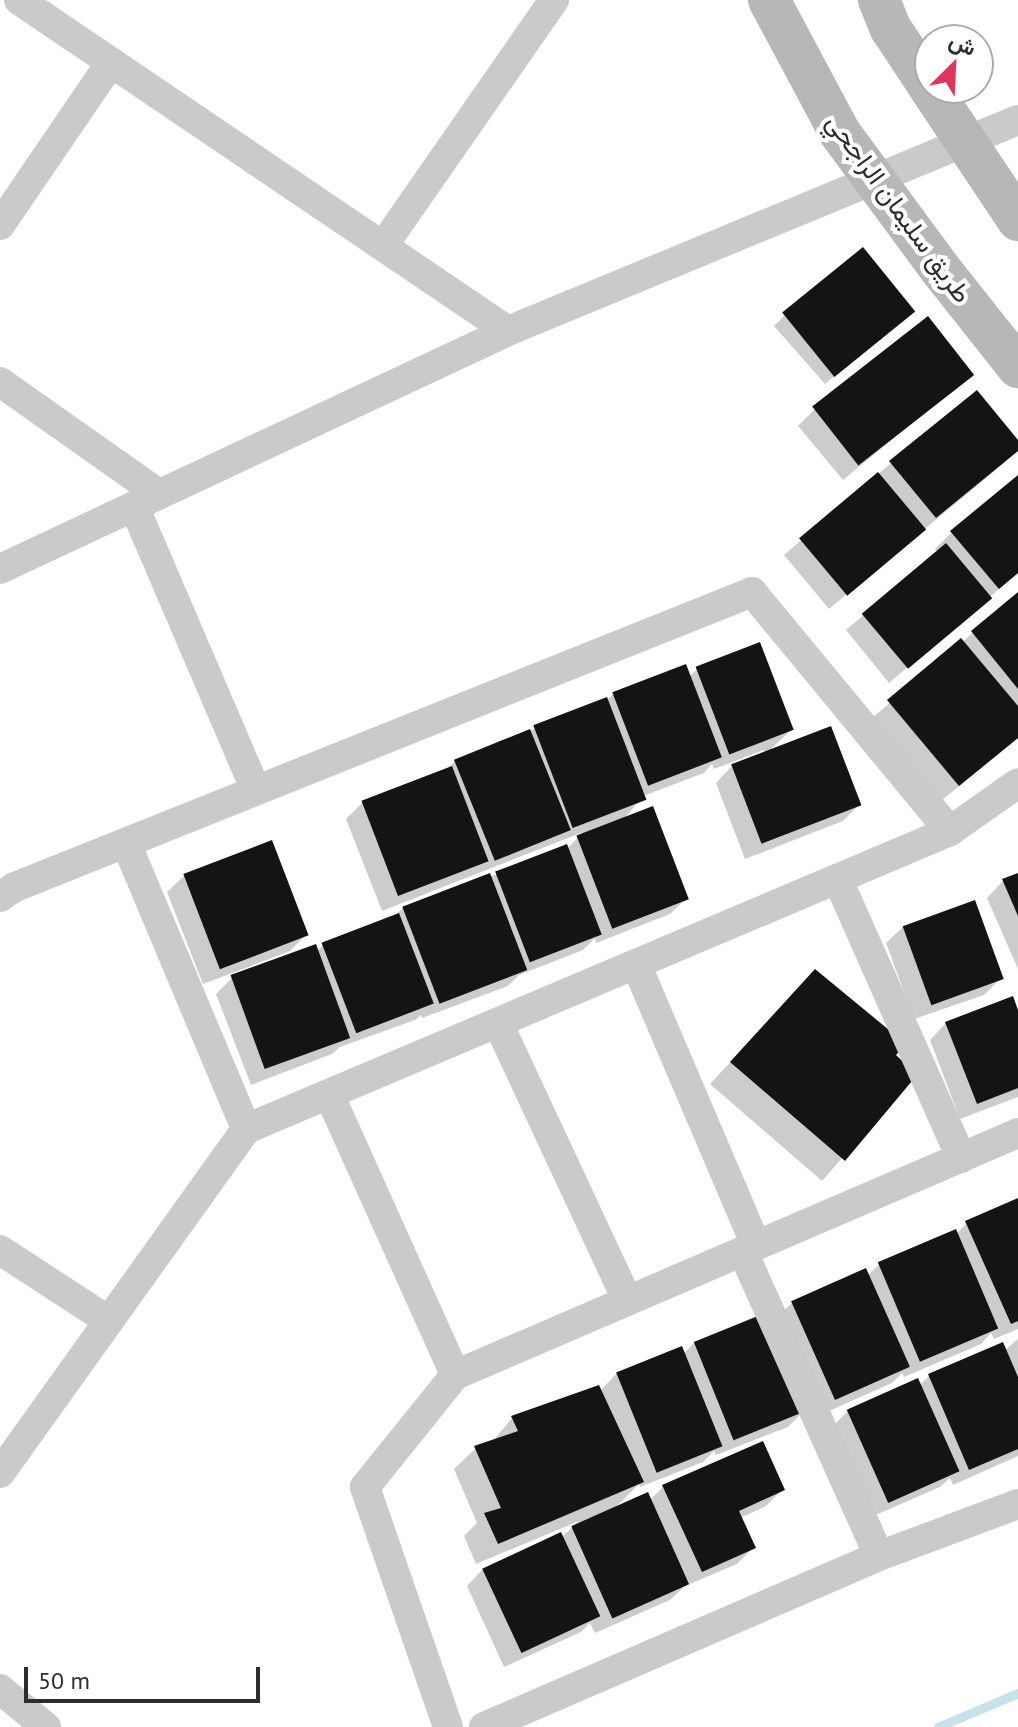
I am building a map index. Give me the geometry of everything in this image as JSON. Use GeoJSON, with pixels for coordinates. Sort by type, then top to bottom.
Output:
{"type":"FeatureCollection","features":[{"type":"Feature","properties":{"kind":"main road","name":"طريق سليمان الراجحي"},"geometry":{"type":"LineString","coordinates":[[769,0],[840,133],[1018,367]]}},
{"type":"Feature","properties":{"kind":"main road"},"geometry":{"type":"LineString","coordinates":[[879,0],[891,29],[914,64]]}},
{"type":"Feature","properties":{"kind":"main road"},"geometry":{"type":"LineString","coordinates":[[941,104],[1018,220]]}},
{"type":"Feature","properties":{"kind":"street"},"geometry":{"type":"LineString","coordinates":[[19,0],[508,331]]}},
{"type":"Feature","properties":{"kind":"street"},"geometry":{"type":"LineString","coordinates":[[383,246],[554,0]]}},
{"type":"Feature","properties":{"kind":"street"},"geometry":{"type":"LineString","coordinates":[[0,225],[111,62]]}},
{"type":"Feature","properties":{"kind":"street"},"geometry":{"type":"LineString","coordinates":[[0,569],[508,331],[1018,120]]}},
{"type":"Feature","properties":{"kind":"street"},"geometry":{"type":"LineString","coordinates":[[0,382],[146,500],[256,790]]}},
{"type":"Feature","properties":{"kind":"street"},"geometry":{"type":"LineString","coordinates":[[0,897],[15,887],[752,592],[950,831]]}},
{"type":"Feature","properties":{"kind":"street"},"geometry":{"type":"LineString","coordinates":[[0,1473],[246,1129],[950,831],[1018,783]]}},
{"type":"Feature","properties":{"kind":"street"},"geometry":{"type":"LineString","coordinates":[[126,843],[246,1129]]}},
{"type":"Feature","properties":{"kind":"street"},"geometry":{"type":"LineString","coordinates":[[838,880],[961,1158]]}},
{"type":"Feature","properties":{"kind":"street"},"geometry":{"type":"LineString","coordinates":[[636,964],[749,1249],[879,1556]]}},
{"type":"Feature","properties":{"kind":"street"},"geometry":{"type":"LineString","coordinates":[[498,1023],[627,1300]]}},
{"type":"Feature","properties":{"kind":"street"},"geometry":{"type":"LineString","coordinates":[[329,1094],[455,1375]]}},
{"type":"Feature","properties":{"kind":"street"},"geometry":{"type":"LineString","coordinates":[[448,1727],[365,1487],[455,1375],[1018,1133]]}},
{"type":"Feature","properties":{"kind":"street"},"geometry":{"type":"LineString","coordinates":[[0,1250],[109,1321]]}},
{"type":"Feature","properties":{"kind":"street"},"geometry":{"type":"LineString","coordinates":[[484,1727],[879,1556],[1018,1504]]}},
{"type":"Feature","properties":{"kind":"street"},"geometry":{"type":"LineString","coordinates":[[0,1689],[46,1727]]}},
{"type":"Feature","properties":{"kind":"building"},"geometry":{"type":"Polygon","coordinates":[[[863,247],[915,312],[834,377],[782,312],[863,247]]]}},
{"type":"Feature","properties":{"kind":"building"},"geometry":{"type":"Polygon","coordinates":[[[928,316],[974,375],[858,466],[812,407],[928,316]]]}},
{"type":"Feature","properties":{"kind":"building"},"geometry":{"type":"Polygon","coordinates":[[[977,390],[1018,440],[1018,451],[936,518],[889,461],[977,390]]]}},
{"type":"Feature","properties":{"kind":"building"},"geometry":{"type":"Polygon","coordinates":[[[878,472],[926,529],[847,596],[799,538],[878,472]]]}},
{"type":"Feature","properties":{"kind":"building"},"geometry":{"type":"Polygon","coordinates":[[[1018,475],[1018,573],[999,589],[950,531],[1018,475]]]}},
{"type":"Feature","properties":{"kind":"building"},"geometry":{"type":"Polygon","coordinates":[[[946,543],[992,598],[908,669],[862,614],[946,543]]]}},
{"type":"Feature","properties":{"kind":"building"},"geometry":{"type":"Polygon","coordinates":[[[1018,592],[1018,689],[971,631],[1018,592]]]}},
{"type":"Feature","properties":{"kind":"building"},"geometry":{"type":"Polygon","coordinates":[[[961,638],[1018,706],[1018,738],[959,786],[887,700],[961,638]]]}},
{"type":"Feature","properties":{"kind":"building"},"geometry":{"type":"Polygon","coordinates":[[[760,642],[794,730],[729,754],[696,667],[760,642]]]}},
{"type":"Feature","properties":{"kind":"building"},"geometry":{"type":"Polygon","coordinates":[[[686,664],[722,757],[648,786],[612,692],[686,664]]]}},
{"type":"Feature","properties":{"kind":"building"},"geometry":{"type":"Polygon","coordinates":[[[607,697],[646,800],[573,828],[533,725],[607,697]]]}},
{"type":"Feature","properties":{"kind":"building"},"geometry":{"type":"Polygon","coordinates":[[[831,726],[861,805],[762,844],[731,764],[831,726]]]}},
{"type":"Feature","properties":{"kind":"building"},"geometry":{"type":"Polygon","coordinates":[[[530,729],[571,830],[495,861],[454,760],[530,729]]]}},
{"type":"Feature","properties":{"kind":"building"},"geometry":{"type":"Polygon","coordinates":[[[452,766],[489,861],[398,896],[361,801],[452,766]]]}},
{"type":"Feature","properties":{"kind":"building"},"geometry":{"type":"Polygon","coordinates":[[[653,806],[689,899],[612,929],[576,835],[653,806]]]}},
{"type":"Feature","properties":{"kind":"building"},"geometry":{"type":"Polygon","coordinates":[[[272,840],[309,935],[220,969],[183,874],[272,840]]]}},
{"type":"Feature","properties":{"kind":"building"},"geometry":{"type":"Polygon","coordinates":[[[567,844],[602,935],[530,962],[495,872],[567,844]]]}},
{"type":"Feature","properties":{"kind":"building"},"geometry":{"type":"Polygon","coordinates":[[[490,873],[527,970],[440,1004],[402,907],[490,873]]]}},
{"type":"Feature","properties":{"kind":"building"},"geometry":{"type":"Polygon","coordinates":[[[1018,873],[1018,916],[1002,879],[1018,873]]]}},
{"type":"Feature","properties":{"kind":"building"},"geometry":{"type":"Polygon","coordinates":[[[975,900],[1004,979],[931,1005],[903,926],[975,900]]]}},
{"type":"Feature","properties":{"kind":"building"},"geometry":{"type":"Polygon","coordinates":[[[399,913],[434,1004],[356,1033],[322,943],[399,913]]]}},
{"type":"Feature","properties":{"kind":"building"},"geometry":{"type":"Polygon","coordinates":[[[316,944],[350,1038],[265,1069],[230,975],[316,944]]]}},
{"type":"Feature","properties":{"kind":"building"},"geometry":{"type":"Polygon","coordinates":[[[815,969],[906,1044],[896,1055],[917,1075],[845,1161],[730,1062],[815,969]]]}},
{"type":"Feature","properties":{"kind":"building"},"geometry":{"type":"Polygon","coordinates":[[[1013,996],[1018,1010],[1018,1088],[977,1104],[945,1022],[1013,996]]]}},
{"type":"Feature","properties":{"kind":"building"},"geometry":{"type":"Polygon","coordinates":[[[1018,1198],[1018,1321],[1011,1324],[965,1221],[1018,1198]]]}},
{"type":"Feature","properties":{"kind":"building"},"geometry":{"type":"Polygon","coordinates":[[[956,1229],[998,1328],[920,1362],[878,1262],[956,1229]]]}},
{"type":"Feature","properties":{"kind":"building"},"geometry":{"type":"Polygon","coordinates":[[[866,1268],[910,1367],[835,1400],[791,1301],[866,1268]]]}},
{"type":"Feature","properties":{"kind":"building"},"geometry":{"type":"Polygon","coordinates":[[[768,1312],[808,1410],[734,1440],[694,1342],[768,1312]]]}},
{"type":"Feature","properties":{"kind":"building"},"geometry":{"type":"Polygon","coordinates":[[[1003,1342],[1018,1377],[1018,1449],[969,1470],[928,1374],[1003,1342]]]}},
{"type":"Feature","properties":{"kind":"building"},"geometry":{"type":"Polygon","coordinates":[[[682,1346],[722,1446],[657,1473],[616,1373],[682,1346]]]}},
{"type":"Feature","properties":{"kind":"building"},"geometry":{"type":"Polygon","coordinates":[[[918,1378],[959,1471],[888,1503],[847,1410],[918,1378]]]}},
{"type":"Feature","properties":{"kind":"building"},"geometry":{"type":"Polygon","coordinates":[[[599,1385],[644,1482],[498,1544],[484,1513],[501,1508],[474,1446],[518,1431],[511,1416],[599,1385]]]}},
{"type":"Feature","properties":{"kind":"building"},"geometry":{"type":"Polygon","coordinates":[[[763,1441],[785,1490],[739,1511],[756,1548],[702,1572],[662,1485],[763,1441]]]}},
{"type":"Feature","properties":{"kind":"building"},"geometry":{"type":"Polygon","coordinates":[[[648,1492],[689,1584],[612,1618],[571,1526],[648,1492]]]}},
{"type":"Feature","properties":{"kind":"building"},"geometry":{"type":"Polygon","coordinates":[[[561,1532],[600,1616],[521,1653],[482,1569],[561,1532]]]}},
{"type":"Feature","properties":{"kind":"waterway"},"geometry":{"type":"LineString","coordinates":[[938,1727],[1018,1693]]}}]}
